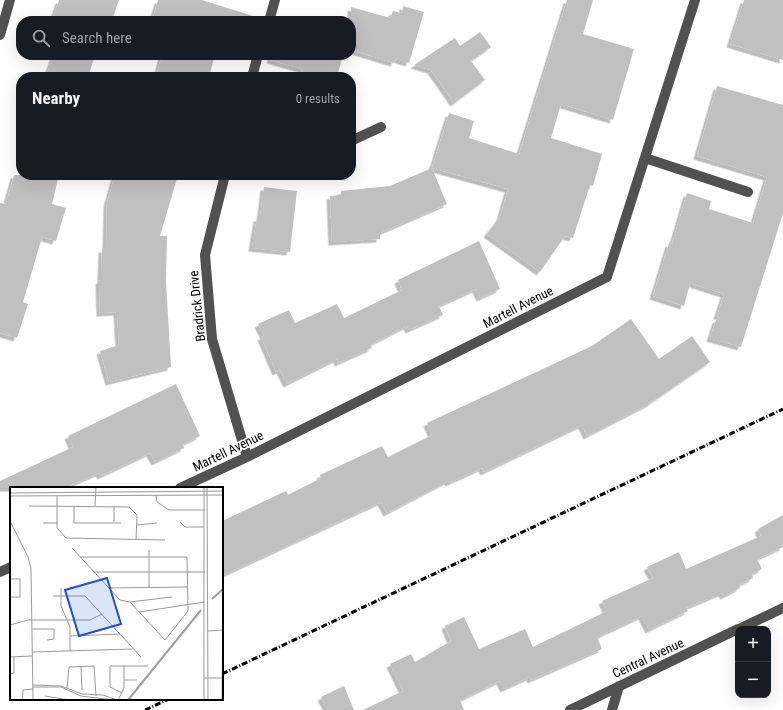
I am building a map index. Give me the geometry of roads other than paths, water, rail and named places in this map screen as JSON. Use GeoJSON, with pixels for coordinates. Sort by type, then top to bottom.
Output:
{"type":"FeatureCollection","features":[{"type":"Feature","properties":{"kind":"street"},"geometry":{"type":"LineString","coordinates":[[0,36],[10,0]]}},
{"type":"Feature","properties":{"kind":"street"},"geometry":{"type":"LineString","coordinates":[[270,16],[275,0]]}},
{"type":"Feature","properties":{"kind":"street","name":"Martell Avenue"},"geometry":{"type":"LineString","coordinates":[[182,487],[247,457],[607,277],[695,0]]}},
{"type":"Feature","properties":{"kind":"street"},"geometry":{"type":"LineString","coordinates":[[253,72],[257,60]]}},
{"type":"Feature","properties":{"kind":"street"},"geometry":{"type":"LineString","coordinates":[[356,139],[382,128]]}},
{"type":"Feature","properties":{"kind":"street"},"geometry":{"type":"LineString","coordinates":[[645,158],[748,192]]}},
{"type":"Feature","properties":{"kind":"street","name":"Bradrick Drive"},"geometry":{"type":"LineString","coordinates":[[224,180],[205,255],[212,339],[247,457]]}},
{"type":"Feature","properties":{"kind":"street"},"geometry":{"type":"LineString","coordinates":[[0,572],[10,567]]}},
{"type":"Feature","properties":{"kind":"street","name":"Central Avenue"},"geometry":{"type":"LineString","coordinates":[[744,626],[783,608]]}},
{"type":"Feature","properties":{"kind":"street","name":"Central Avenue"},"geometry":{"type":"LineString","coordinates":[[570,710],[735,630]]}},
{"type":"Feature","properties":{"kind":"street"},"geometry":{"type":"LineString","coordinates":[[612,710],[618,686]]}},
{"type":"Feature","properties":{"kind":"railway"},"geometry":{"type":"LineString","coordinates":[[223,674],[783,409]]}},
{"type":"Feature","properties":{"kind":"railway"},"geometry":{"type":"LineString","coordinates":[[145,710],[167,700]]}}]}
